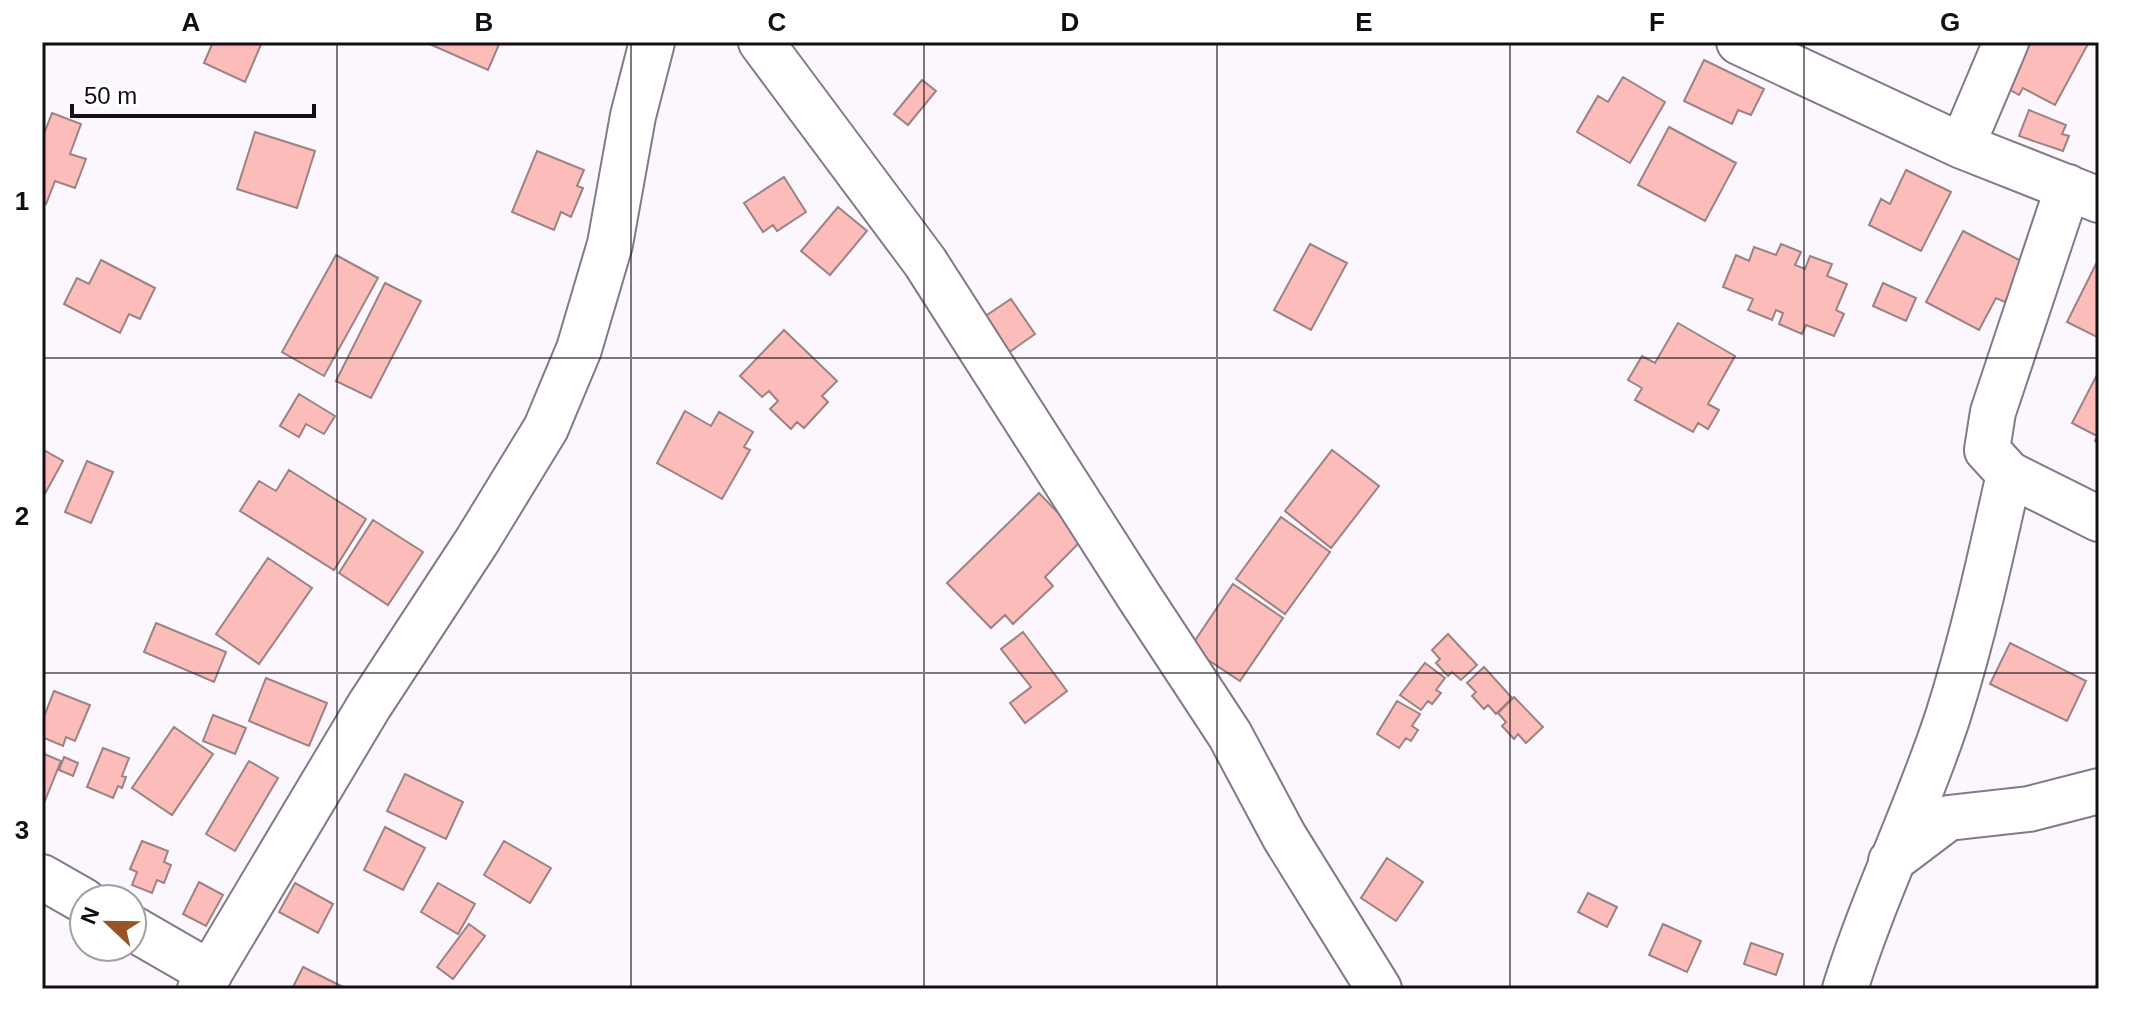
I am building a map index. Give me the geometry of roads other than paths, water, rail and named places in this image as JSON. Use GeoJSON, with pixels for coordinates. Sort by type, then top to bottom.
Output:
{"type":"FeatureCollection","features":[{"type":"Feature","properties":{"kind":"street"},"geometry":{"type":"LineString","coordinates":[[148,940],[205,981],[369,706],[477,541],[546,428],[579,349],[610,244],[633,116],[652,42]]}},
{"type":"Feature","properties":{"kind":"street"},"geometry":{"type":"LineString","coordinates":[[761,42],[925,262],[1230,735],[1284,836],[1379,989]]}},
{"type":"Feature","properties":{"kind":"street"},"geometry":{"type":"LineString","coordinates":[[1739,42],[1962,146],[2084,194],[1993,412],[1987,450],[2009,474],[2099,519]]}},
{"type":"Feature","properties":{"kind":"street"},"geometry":{"type":"LineString","coordinates":[[1962,146],[2006,42]]}},
{"type":"Feature","properties":{"kind":"street"},"geometry":{"type":"LineString","coordinates":[[1845,989],[1859,942],[1948,716],[2009,474]]}},
{"type":"Feature","properties":{"kind":"street"},"geometry":{"type":"LineString","coordinates":[[1891,861],[1948,818],[2029,809],[2099,791]]}},
{"type":"Feature","properties":{"kind":"street"},"geometry":{"type":"LineString","coordinates":[[42,877],[68,892]]}}]}
